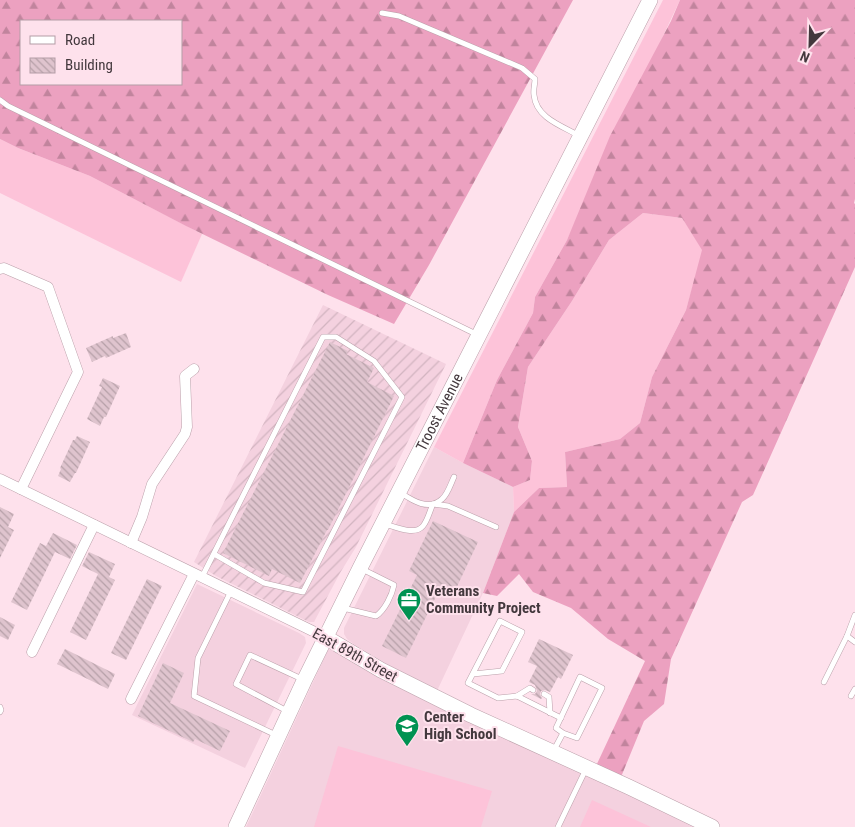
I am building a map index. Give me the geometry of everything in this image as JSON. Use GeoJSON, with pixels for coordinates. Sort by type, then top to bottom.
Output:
{"type":"FeatureCollection","features":[{"type":"Feature","properties":{"kind":"main road","name":"Troost Avenue"},"geometry":{"type":"LineString","coordinates":[[236,827],[340,607],[650,0]]}},
{"type":"Feature","properties":{"kind":"main road","name":"East 89th Street"},"geometry":{"type":"LineString","coordinates":[[325,637],[390,674],[471,715],[712,827]]}},
{"type":"Feature","properties":{"kind":"street"},"geometry":{"type":"LineString","coordinates":[[0,269],[4,268],[48,287],[78,372],[21,489]]}},
{"type":"Feature","properties":{"kind":"street"},"geometry":{"type":"LineString","coordinates":[[130,543],[142,517],[152,484],[185,434],[187,427],[185,376],[194,369]]}},
{"type":"Feature","properties":{"kind":"street","name":"East 89th Street"},"geometry":{"type":"LineString","coordinates":[[0,479],[325,637]]}},
{"type":"Feature","properties":{"kind":"street"},"geometry":{"type":"LineString","coordinates":[[32,652],[94,525]]}},
{"type":"Feature","properties":{"kind":"street"},"geometry":{"type":"LineString","coordinates":[[131,699],[198,576]]}},
{"type":"Feature","properties":{"kind":"lane"},"geometry":{"type":"LineString","coordinates":[[382,13],[399,16],[522,68],[535,79],[534,96],[540,112],[580,136]]}},
{"type":"Feature","properties":{"kind":"lane"},"geometry":{"type":"LineString","coordinates":[[0,100],[478,336]]}},
{"type":"Feature","properties":{"kind":"lane"},"geometry":{"type":"LineString","coordinates":[[198,576],[214,554],[323,338],[336,337],[374,361],[402,396],[303,592],[264,583],[214,554]]}},
{"type":"Feature","properties":{"kind":"lane"},"geometry":{"type":"LineString","coordinates":[[383,523],[405,530],[420,529],[424,525],[433,504],[444,497],[454,477]]}},
{"type":"Feature","properties":{"kind":"lane"},"geometry":{"type":"LineString","coordinates":[[398,492],[418,503],[448,506],[496,527]]}},
{"type":"Feature","properties":{"kind":"lane"},"geometry":{"type":"LineString","coordinates":[[340,607],[376,616],[382,612],[394,585],[360,568]]}},
{"type":"Feature","properties":{"kind":"lane"},"geometry":{"type":"LineString","coordinates":[[231,591],[198,658],[194,696],[278,736]]}},
{"type":"Feature","properties":{"kind":"lane"},"geometry":{"type":"LineString","coordinates":[[824,682],[847,636],[855,615]]}},
{"type":"Feature","properties":{"kind":"lane"},"geometry":{"type":"LineString","coordinates":[[473,674],[502,672],[522,632],[500,621],[468,683],[498,698],[517,696],[530,688],[533,690]]}},
{"type":"Feature","properties":{"kind":"lane"},"geometry":{"type":"LineString","coordinates":[[847,636],[855,642]]}},
{"type":"Feature","properties":{"kind":"lane"},"geometry":{"type":"LineString","coordinates":[[290,712],[236,684],[250,655],[304,681]]}},
{"type":"Feature","properties":{"kind":"lane"},"geometry":{"type":"LineString","coordinates":[[580,677],[602,688],[577,738],[563,733],[556,728],[580,677]]}},
{"type":"Feature","properties":{"kind":"lane"},"geometry":{"type":"LineString","coordinates":[[852,696],[855,689]]}},
{"type":"Feature","properties":{"kind":"lane"},"geometry":{"type":"LineString","coordinates":[[544,694],[549,697],[550,713]]}},
{"type":"Feature","properties":{"kind":"lane"},"geometry":{"type":"LineString","coordinates":[[517,696],[561,718]]}},
{"type":"Feature","properties":{"kind":"lane"},"geometry":{"type":"LineString","coordinates":[[0,707],[0,712]]}},
{"type":"Feature","properties":{"kind":"lane"},"geometry":{"type":"LineString","coordinates":[[553,752],[563,733]]}},
{"type":"Feature","properties":{"kind":"lane"},"geometry":{"type":"LineString","coordinates":[[558,827],[586,768]]}},
{"type":"Feature","properties":{"kind":"shaded area"},"geometry":{"type":"Polygon","coordinates":[[[663,0],[680,0],[567,240],[535,297],[533,313],[497,380],[463,463],[434,447],[663,0]]]}},
{"type":"Feature","properties":{"kind":"shaded area"},"geometry":{"type":"Polygon","coordinates":[[[0,139],[90,176],[202,234],[181,282],[0,193],[0,139]]]}},
{"type":"Feature","properties":{"kind":"shaded area"},"geometry":{"type":"Polygon","coordinates":[[[643,213],[682,218],[703,250],[686,310],[652,377],[640,423],[620,439],[565,452],[567,487],[539,488],[514,512],[513,487],[530,480],[532,461],[518,427],[528,367],[572,301],[609,240],[643,213]]]}},
{"type":"Feature","properties":{"kind":"shaded area"},"geometry":{"type":"Polygon","coordinates":[[[323,305],[446,364],[356,547],[314,622],[309,622],[216,576],[194,562],[323,305]]]}},
{"type":"Feature","properties":{"kind":"shaded area"},"geometry":{"type":"Polygon","coordinates":[[[434,447],[513,487],[514,512],[483,593],[436,693],[355,645],[344,634],[344,628],[434,447]]]}},
{"type":"Feature","properties":{"kind":"shaded area"},"geometry":{"type":"Polygon","coordinates":[[[197,584],[305,637],[306,643],[245,768],[132,715],[197,584]]]}},
{"type":"Feature","properties":{"kind":"shaded area","name":"Center High School"},"geometry":{"type":"Polygon","coordinates":[[[335,649],[703,827],[246,827],[328,650],[335,649]]]}},
{"type":"Feature","properties":{"kind":"shaded area"},"geometry":{"type":"Polygon","coordinates":[[[338,746],[492,791],[481,827],[314,827],[338,746]]]}},
{"type":"Feature","properties":{"kind":"shaded area"},"geometry":{"type":"Polygon","coordinates":[[[592,800],[651,827],[580,827],[592,800]]]}},
{"type":"Feature","properties":{"kind":"green space"},"geometry":{"type":"Polygon","coordinates":[[[0,0],[573,0],[429,265],[394,324],[328,295],[186,226],[90,176],[0,139],[0,0]]]}},
{"type":"Feature","properties":{"kind":"green space"},"geometry":{"type":"Polygon","coordinates":[[[680,0],[855,0],[855,267],[753,495],[742,502],[671,659],[664,704],[644,721],[621,777],[596,766],[645,661],[608,639],[571,608],[533,592],[519,574],[497,596],[483,593],[514,512],[539,488],[567,487],[565,452],[620,439],[640,423],[652,377],[686,310],[702,250],[682,218],[643,213],[609,240],[572,301],[528,367],[518,427],[532,461],[530,480],[513,487],[463,463],[497,380],[533,313],[535,297],[567,240],[610,136],[671,21],[680,0]]]}},
{"type":"Feature","properties":{"kind":"building"},"geometry":{"type":"Polygon","coordinates":[[[126,333],[131,347],[92,362],[86,348],[113,336],[113,338],[126,333]]]}},
{"type":"Feature","properties":{"kind":"building"},"geometry":{"type":"Polygon","coordinates":[[[330,342],[348,351],[346,354],[374,368],[367,382],[394,396],[300,583],[272,569],[269,576],[223,553],[330,342]]]}},
{"type":"Feature","properties":{"kind":"building"},"geometry":{"type":"Polygon","coordinates":[[[103,378],[120,386],[100,426],[87,419],[102,387],[99,386],[103,378]]]}},
{"type":"Feature","properties":{"kind":"building"},"geometry":{"type":"Polygon","coordinates":[[[77,436],[90,442],[70,482],[58,476],[73,440],[77,436]]]}},
{"type":"Feature","properties":{"kind":"building"},"geometry":{"type":"Polygon","coordinates":[[[0,507],[14,514],[8,527],[14,530],[0,558],[0,507]]]}},
{"type":"Feature","properties":{"kind":"building"},"geometry":{"type":"Polygon","coordinates":[[[433,521],[478,542],[454,593],[441,586],[406,658],[382,646],[417,575],[409,571],[433,521]]]}},
{"type":"Feature","properties":{"kind":"building"},"geometry":{"type":"Polygon","coordinates":[[[53,533],[77,545],[70,559],[55,552],[27,610],[11,602],[40,543],[46,546],[53,533]]]}},
{"type":"Feature","properties":{"kind":"building"},"geometry":{"type":"Polygon","coordinates":[[[89,552],[115,564],[109,577],[115,580],[86,640],[70,632],[98,574],[82,566],[89,552]]]}},
{"type":"Feature","properties":{"kind":"building"},"geometry":{"type":"Polygon","coordinates":[[[147,579],[162,586],[126,660],[111,653],[147,579]]]}},
{"type":"Feature","properties":{"kind":"building"},"geometry":{"type":"Polygon","coordinates":[[[0,617],[15,625],[8,640],[0,636],[0,617]]]}},
{"type":"Feature","properties":{"kind":"building"},"geometry":{"type":"Polygon","coordinates":[[[539,639],[573,655],[561,679],[558,677],[550,692],[541,691],[541,699],[531,694],[535,694],[537,691],[535,685],[529,682],[537,666],[528,662],[539,639]]]}},
{"type":"Feature","properties":{"kind":"building"},"geometry":{"type":"Polygon","coordinates":[[[65,649],[115,674],[108,689],[57,664],[65,649]]]}},
{"type":"Feature","properties":{"kind":"building"},"geometry":{"type":"Polygon","coordinates":[[[163,663],[184,673],[170,703],[230,731],[220,751],[195,739],[193,742],[138,716],[163,663]]]}},
{"type":"Feature","properties":{"kind":"place","name":"Veterans Community Project"},"geometry":{"type":"Point","coordinates":[409,621]}},
{"type":"Feature","properties":{"kind":"place","name":"Center High School"},"geometry":{"type":"Point","coordinates":[407,747]}}]}
